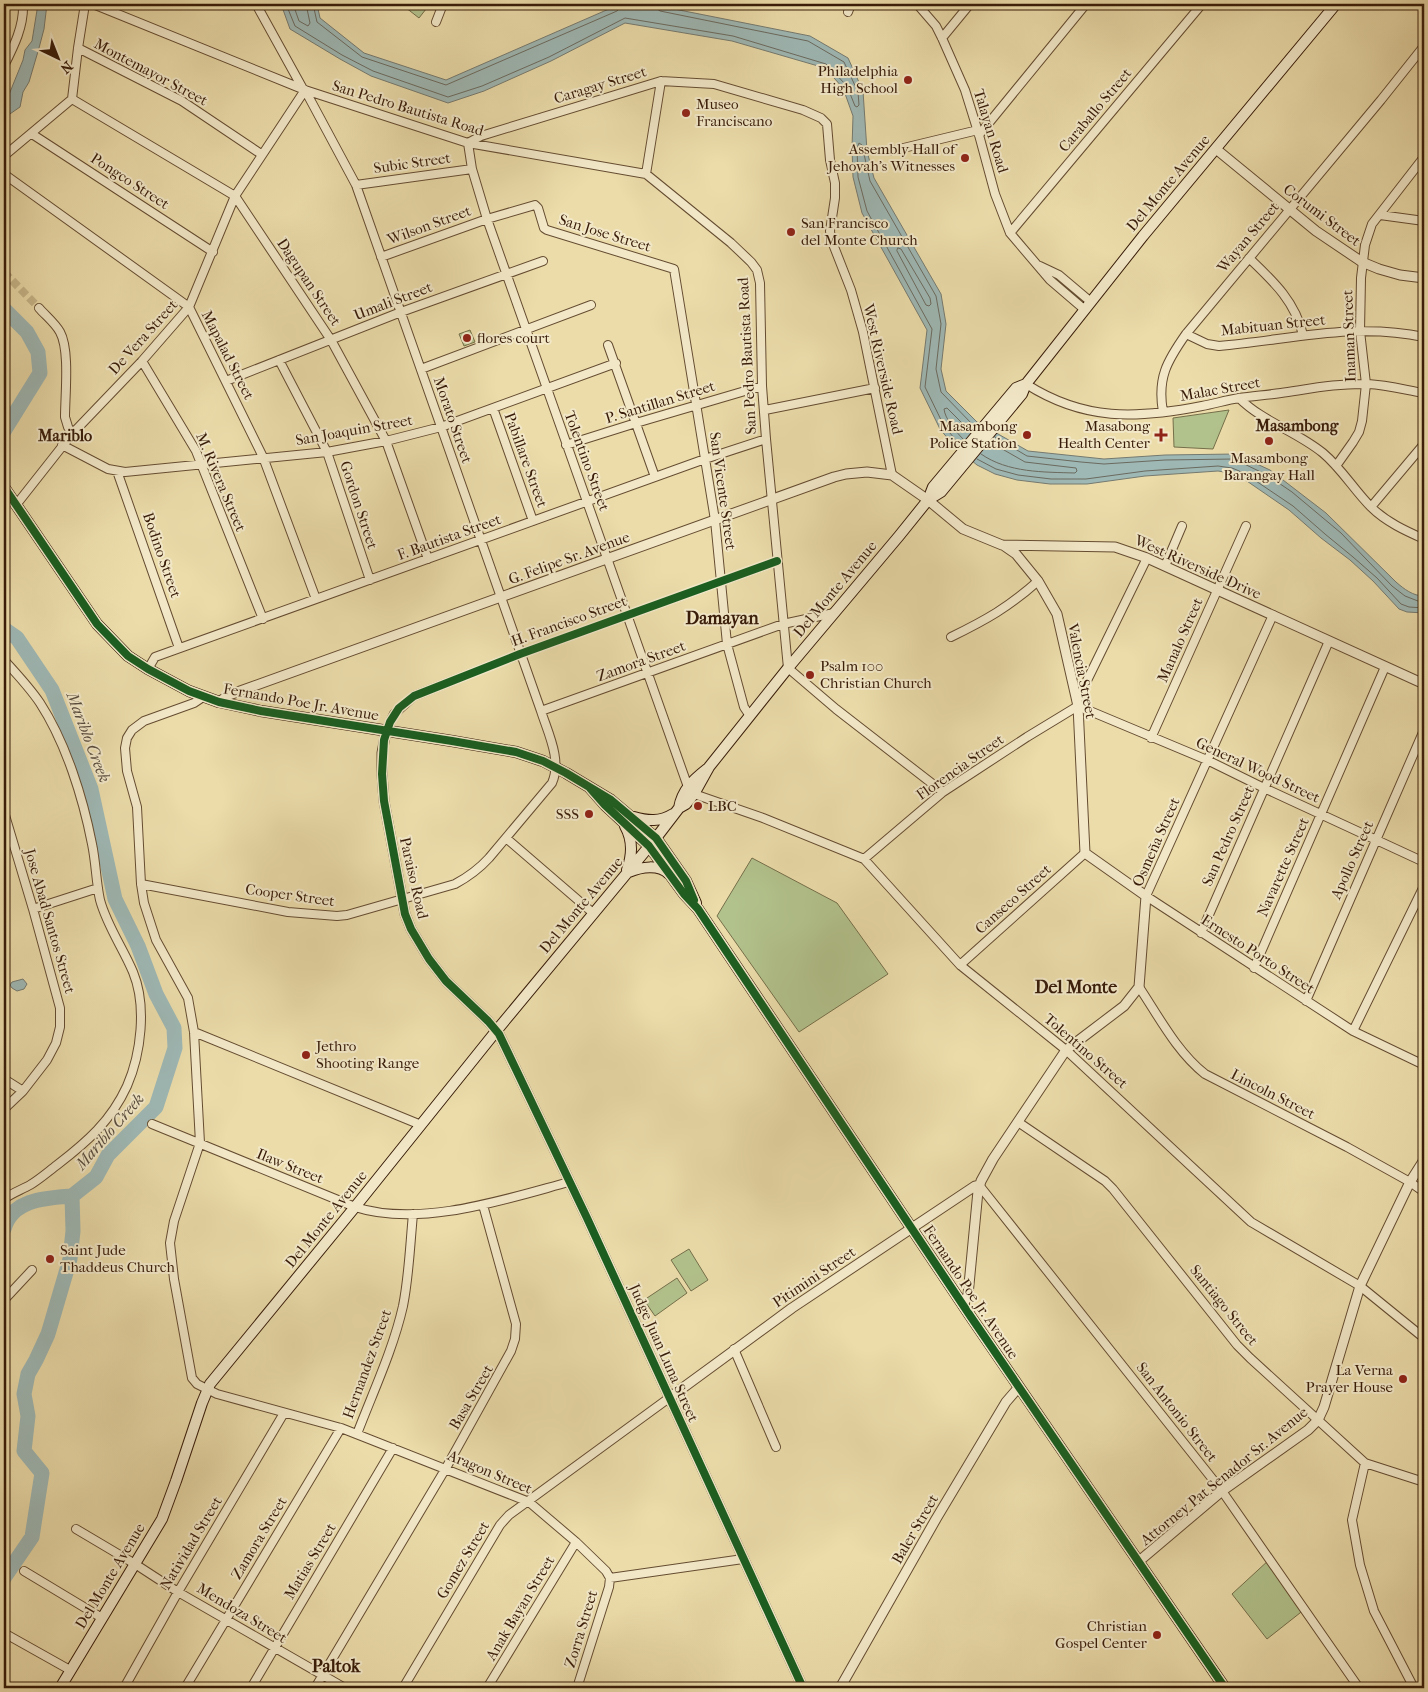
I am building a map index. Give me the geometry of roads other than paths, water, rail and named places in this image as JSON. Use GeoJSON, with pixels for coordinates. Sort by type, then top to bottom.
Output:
{"type":"FeatureCollection","features":[{"type":"Feature","properties":{"kind":"main road","name":"Del Monte Avenue"},"geometry":{"type":"LineString","coordinates":[[60,1688],[164,1514],[207,1390],[215,1378],[679,808],[686,804],[691,790],[788,668],[836,613],[928,500],[933,487],[951,472],[995,419],[1016,388],[1026,384],[1143,236],[1336,4]]}},
{"type":"Feature","properties":{"kind":"main road","name":"Fernando Poe Jr. Avenue"},"geometry":{"type":"LineString","coordinates":[[4,487],[98,624],[128,656],[148,669],[172,683],[219,702],[516,752],[556,767],[590,788],[605,805],[626,819],[653,842],[686,881],[698,909]]}},
{"type":"Feature","properties":{"kind":"main road"},"geometry":{"type":"LineString","coordinates":[[626,874],[631,845],[626,819],[660,820],[670,816],[679,808]]}},
{"type":"Feature","properties":{"kind":"main road","name":"Fernando Poe Jr. Avenue"},"geometry":{"type":"LineString","coordinates":[[653,842],[670,874],[684,894],[698,909],[963,1305],[1225,1688]]}},
{"type":"Feature","properties":{"kind":"main road"},"geometry":{"type":"LineString","coordinates":[[626,874],[638,868],[647,867],[666,871],[670,874]]}},
{"type":"Feature","properties":{"kind":"street"},"geometry":{"type":"LineString","coordinates":[[4,66],[22,25],[23,4]]}},
{"type":"Feature","properties":{"kind":"street"},"geometry":{"type":"LineString","coordinates":[[4,156],[72,99],[85,4]]}},
{"type":"Feature","properties":{"kind":"street","name":"San Pedro Bautista Road"},"geometry":{"type":"LineString","coordinates":[[92,4],[304,90],[468,143],[646,174],[731,243],[757,270],[760,284],[762,386],[771,500],[788,668]]}},
{"type":"Feature","properties":{"kind":"street","name":"Morato Street"},"geometry":{"type":"LineString","coordinates":[[256,4],[356,185],[541,711],[556,767]]}},
{"type":"Feature","properties":{"kind":"street"},"geometry":{"type":"LineString","coordinates":[[436,22],[443,4]]}},
{"type":"Feature","properties":{"kind":"street"},"geometry":{"type":"LineString","coordinates":[[848,12],[851,4]]}},
{"type":"Feature","properties":{"kind":"street","name":"Talayan Road"},"geometry":{"type":"LineString","coordinates":[[917,4],[936,26],[965,90],[995,194],[1010,233],[1053,283],[1088,306]]}},
{"type":"Feature","properties":{"kind":"street"},"geometry":{"type":"LineString","coordinates":[[942,38],[970,4]]}},
{"type":"Feature","properties":{"kind":"street"},"geometry":{"type":"LineString","coordinates":[[890,151],[978,132],[1086,4]]}},
{"type":"Feature","properties":{"kind":"street","name":"Caraballo Street"},"geometry":{"type":"LineString","coordinates":[[1010,233],[1202,4]]}},
{"type":"Feature","properties":{"kind":"street","name":"Wayan Street"},"geometry":{"type":"LineString","coordinates":[[1163,412],[1161,383],[1165,367],[1172,353],[1424,46]]}},
{"type":"Feature","properties":{"kind":"street","name":"Montemayor Street"},"geometry":{"type":"LineString","coordinates":[[78,48],[182,101],[261,154]]}},
{"type":"Feature","properties":{"kind":"street"},"geometry":{"type":"LineString","coordinates":[[646,174],[661,81]]}},
{"type":"Feature","properties":{"kind":"street","name":"Caragay Street"},"geometry":{"type":"LineString","coordinates":[[468,143],[481,136],[661,81],[714,84],[803,110],[821,118],[827,124]]}},
{"type":"Feature","properties":{"kind":"street","name":"De Vera Street"},"geometry":{"type":"LineString","coordinates":[[16,505],[72,434],[142,361],[189,307],[235,196],[304,90]]}},
{"type":"Feature","properties":{"kind":"street","name":"Dagupan Street"},"geometry":{"type":"LineString","coordinates":[[72,99],[235,196],[331,340],[386,441],[428,559]]}},
{"type":"Feature","properties":{"kind":"street","name":"West Riverside Road"},"geometry":{"type":"LineString","coordinates":[[827,124],[830,160],[835,182],[835,198],[830,231],[831,239],[851,290],[864,332],[892,475]]}},
{"type":"Feature","properties":{"kind":"street","name":"Pongco Street"},"geometry":{"type":"LineString","coordinates":[[32,134],[213,252]]}},
{"type":"Feature","properties":{"kind":"street","name":"Tolentino Street"},"geometry":{"type":"LineString","coordinates":[[468,143],[472,169],[487,219],[566,445],[691,790],[864,859],[960,965],[1066,1050],[1251,1222],[1360,1286],[1424,1338]]}},
{"type":"Feature","properties":{"kind":"street","name":"Corumi Street"},"geometry":{"type":"LineString","coordinates":[[1216,149],[1332,242],[1362,262],[1379,269],[1424,278]]}},
{"type":"Feature","properties":{"kind":"street","name":"Inaman Street"},"geometry":{"type":"LineString","coordinates":[[1336,466],[1359,432],[1362,421],[1366,384],[1360,331],[1364,245],[1368,233],[1380,214],[1424,157]]}},
{"type":"Feature","properties":{"kind":"street","name":"Subic Street"},"geometry":{"type":"LineString","coordinates":[[356,185],[472,169]]}},
{"type":"Feature","properties":{"kind":"street","name":"Mapalad Street"},"geometry":{"type":"LineString","coordinates":[[4,174],[189,307],[264,457],[316,599]]}},
{"type":"Feature","properties":{"kind":"street","name":"San Jose Street"},"geometry":{"type":"LineString","coordinates":[[487,219],[535,205],[547,230],[673,268]]}},
{"type":"Feature","properties":{"kind":"street"},"geometry":{"type":"LineString","coordinates":[[1380,214],[1424,220]]}},
{"type":"Feature","properties":{"kind":"street","name":"Wilson Street"},"geometry":{"type":"LineString","coordinates":[[381,258],[487,219]]}},
{"type":"Feature","properties":{"kind":"street"},"geometry":{"type":"LineString","coordinates":[[1249,258],[1287,296],[1303,335]]}},
{"type":"Feature","properties":{"kind":"street","name":"Umali Street"},"geometry":{"type":"LineString","coordinates":[[226,381],[401,312],[543,261]]}},
{"type":"Feature","properties":{"kind":"street","name":"San Vicente Street"},"geometry":{"type":"LineString","coordinates":[[673,268],[715,520],[727,644],[744,706],[750,716]]}},
{"type":"Feature","properties":{"kind":"street"},"geometry":{"type":"LineString","coordinates":[[421,369],[591,305]]}},
{"type":"Feature","properties":{"kind":"street"},"geometry":{"type":"LineString","coordinates":[[39,308],[57,326],[66,350],[65,417],[72,434]]}},
{"type":"Feature","properties":{"kind":"street","name":"Mabituan Street"},"geometry":{"type":"LineString","coordinates":[[1186,334],[1207,344],[1219,346],[1303,335],[1360,331],[1424,337]]}},
{"type":"Feature","properties":{"kind":"street"},"geometry":{"type":"LineString","coordinates":[[608,345],[616,363],[654,478]]}},
{"type":"Feature","properties":{"kind":"street","name":"Gordon Street"},"geometry":{"type":"LineString","coordinates":[[279,360],[327,452],[370,580]]}},
{"type":"Feature","properties":{"kind":"street","name":"M. Rivera Street"},"geometry":{"type":"LineString","coordinates":[[142,361],[196,451],[263,619]]}},
{"type":"Feature","properties":{"kind":"street","name":"San Joaquin Street"},"geometry":{"type":"LineString","coordinates":[[62,446],[96,464],[125,472],[327,452],[386,441],[441,427],[616,363]]}},
{"type":"Feature","properties":{"kind":"street","name":"Malac Street"},"geometry":{"type":"LineString","coordinates":[[1026,384],[1072,407],[1097,413],[1129,415],[1201,407],[1239,398],[1320,387],[1366,384],[1424,393]]}},
{"type":"Feature","properties":{"kind":"street","name":"P. Santillan Street"},"geometry":{"type":"LineString","coordinates":[[566,445],[762,386]]}},
{"type":"Feature","properties":{"kind":"street"},"geometry":{"type":"LineString","coordinates":[[765,410],[875,388]]}},
{"type":"Feature","properties":{"kind":"street"},"geometry":{"type":"LineString","coordinates":[[1239,398],[1258,414],[1305,440],[1336,466],[1371,507],[1386,519],[1423,537]]}},
{"type":"Feature","properties":{"kind":"street","name":"Pabillare Street"},"geometry":{"type":"LineString","coordinates":[[493,408],[533,521]]}},
{"type":"Feature","properties":{"kind":"street","name":"F. Bautista Street"},"geometry":{"type":"LineString","coordinates":[[148,669],[154,657],[705,459],[766,439]]}},
{"type":"Feature","properties":{"kind":"street"},"geometry":{"type":"LineString","coordinates":[[1371,507],[1424,444]]}},
{"type":"Feature","properties":{"kind":"street","name":"Bodino Street"},"geometry":{"type":"LineString","coordinates":[[117,471],[179,648]]}},
{"type":"Feature","properties":{"kind":"street","name":"G. Felipe Sr. Avenue"},"geometry":{"type":"LineString","coordinates":[[219,702],[230,695],[846,474],[867,472],[892,475],[928,500]]}},
{"type":"Feature","properties":{"kind":"street","name":"West Riverside Drive"},"geometry":{"type":"LineString","coordinates":[[928,500],[963,528],[1002,544],[1115,547],[1147,558],[1424,684]]}},
{"type":"Feature","properties":{"kind":"street"},"geometry":{"type":"LineString","coordinates":[[1165,566],[1182,526]]}},
{"type":"Feature","properties":{"kind":"street","name":"Manalo Street"},"geometry":{"type":"LineString","coordinates":[[1151,738],[1246,526]]}},
{"type":"Feature","properties":{"kind":"street","name":"Valencia Street"},"geometry":{"type":"LineString","coordinates":[[1002,544],[1016,554],[1038,581],[1058,614],[1077,703],[1085,852]]}},
{"type":"Feature","properties":{"kind":"street"},"geometry":{"type":"LineString","coordinates":[[1077,703],[1147,558]]}},
{"type":"Feature","properties":{"kind":"street","name":"H. Francisco Street"},"geometry":{"type":"LineString","coordinates":[[386,731],[394,714],[414,696],[520,654],[777,561]]}},
{"type":"Feature","properties":{"kind":"street"},"geometry":{"type":"LineString","coordinates":[[951,636],[1001,612],[1038,581]]}},
{"type":"Feature","properties":{"kind":"street","name":"Zamora Street"},"geometry":{"type":"LineString","coordinates":[[541,711],[783,624],[836,613]]}},
{"type":"Feature","properties":{"kind":"street","name":"Osmeña Street"},"geometry":{"type":"LineString","coordinates":[[1139,987],[1146,896],[1273,615]]}},
{"type":"Feature","properties":{"kind":"street","name":"San Pedro Street"},"geometry":{"type":"LineString","coordinates":[[1201,932],[1329,641]]}},
{"type":"Feature","properties":{"kind":"street"},"geometry":{"type":"LineString","coordinates":[[4,660],[40,704],[61,742],[88,823],[94,851],[100,901],[137,982],[141,1029],[134,1069],[105,1124],[31,1185],[4,1199]]}},
{"type":"Feature","properties":{"kind":"street","name":"Navarette Street"},"geometry":{"type":"LineString","coordinates":[[1254,968],[1385,667]]}},
{"type":"Feature","properties":{"kind":"street"},"geometry":{"type":"LineString","coordinates":[[788,668],[836,709],[943,792]]}},
{"type":"Feature","properties":{"kind":"street"},"geometry":{"type":"LineString","coordinates":[[203,697],[194,703],[144,721],[132,730],[127,738],[125,758],[137,807],[141,884],[144,903],[156,940],[188,998],[194,1032],[200,1143],[174,1221],[171,1232],[170,1253],[190,1372],[197,1384],[207,1390]]}},
{"type":"Feature","properties":{"kind":"street","name":"General Wood Street"},"geometry":{"type":"LineString","coordinates":[[1077,703],[1151,738],[1207,760],[1424,862]]}},
{"type":"Feature","properties":{"kind":"street","name":"Florencia Street"},"geometry":{"type":"LineString","coordinates":[[864,859],[943,792],[1077,703]]}},
{"type":"Feature","properties":{"kind":"street","name":"Apollo Street"},"geometry":{"type":"LineString","coordinates":[[1306,1001],[1424,730]]}},
{"type":"Feature","properties":{"kind":"street","name":"Paraiso Road"},"geometry":{"type":"LineString","coordinates":[[386,731],[382,753],[384,792],[402,900],[412,929],[429,959],[446,981],[497,1030]]}},
{"type":"Feature","properties":{"kind":"street","name":"Cooper Street"},"geometry":{"type":"LineString","coordinates":[[141,884],[288,912],[337,916],[402,900],[455,884],[479,869],[552,783],[556,775],[556,767]]}},
{"type":"Feature","properties":{"kind":"street","name":"Jose Abad Santos Street"},"geometry":{"type":"LineString","coordinates":[[4,812],[60,1008],[60,1027],[56,1043],[47,1060],[4,1110]]}},
{"type":"Feature","properties":{"kind":"street"},"geometry":{"type":"LineString","coordinates":[[506,838],[593,913]]}},
{"type":"Feature","properties":{"kind":"street","name":"Ernesto Porto Street"},"geometry":{"type":"LineString","coordinates":[[1085,852],[1146,896],[1353,1031],[1424,1065]]}},
{"type":"Feature","properties":{"kind":"street","name":"Canseco Street"},"geometry":{"type":"LineString","coordinates":[[960,965],[1085,852]]}},
{"type":"Feature","properties":{"kind":"street"},"geometry":{"type":"LineString","coordinates":[[1353,1031],[1424,886]]}},
{"type":"Feature","properties":{"kind":"street"},"geometry":{"type":"LineString","coordinates":[[33,909],[98,888]]}},
{"type":"Feature","properties":{"kind":"street"},"geometry":{"type":"LineString","coordinates":[[963,1305],[968,1295],[979,1185],[993,1159],[1066,1050],[1124,1006],[1139,987]]}},
{"type":"Feature","properties":{"kind":"street","name":"Lincoln Street"},"geometry":{"type":"LineString","coordinates":[[1139,987],[1182,1052],[1205,1074],[1347,1147],[1410,1182],[1424,1192]]}},
{"type":"Feature","properties":{"kind":"street","name":"Judge Juan Luna Street"},"geometry":{"type":"LineString","coordinates":[[497,1030],[570,1182],[803,1688]]}},
{"type":"Feature","properties":{"kind":"street"},"geometry":{"type":"LineString","coordinates":[[194,1032],[421,1125]]}},
{"type":"Feature","properties":{"kind":"street"},"geometry":{"type":"LineString","coordinates":[[4,1079],[23,1090]]}},
{"type":"Feature","properties":{"kind":"street","name":"Santiago Street"},"geometry":{"type":"LineString","coordinates":[[1018,1122],[1105,1181],[1237,1346],[1365,1463],[1424,1482]]}},
{"type":"Feature","properties":{"kind":"street","name":"Ilaw Street"},"geometry":{"type":"LineString","coordinates":[[152,1124],[355,1207],[379,1212],[413,1214],[483,1205],[570,1182]]}},
{"type":"Feature","properties":{"kind":"street","name":"Attorney Pat Senador Sr. Avenue"},"geometry":{"type":"LineString","coordinates":[[1138,1562],[1222,1491],[1308,1430],[1318,1420],[1324,1406],[1360,1286],[1410,1182],[1424,1160]]}},
{"type":"Feature","properties":{"kind":"street","name":"Pitimini Street"},"geometry":{"type":"LineString","coordinates":[[669,1398],[799,1303],[979,1185]]}},
{"type":"Feature","properties":{"kind":"street","name":"San Antonio Street"},"geometry":{"type":"LineString","coordinates":[[979,1185],[1222,1491],[1359,1688]]}},
{"type":"Feature","properties":{"kind":"street","name":"Basa Street"},"geometry":{"type":"LineString","coordinates":[[315,1688],[446,1468],[512,1352],[516,1324],[483,1205]]}},
{"type":"Feature","properties":{"kind":"street","name":"Hernandez Street"},"geometry":{"type":"LineString","coordinates":[[356,1434],[395,1334],[402,1308],[406,1288],[413,1214]]}},
{"type":"Feature","properties":{"kind":"street"},"geometry":{"type":"LineString","coordinates":[[4,1300],[32,1270]]}},
{"type":"Feature","properties":{"kind":"street"},"geometry":{"type":"LineString","coordinates":[[734,1350],[776,1447]]}},
{"type":"Feature","properties":{"kind":"street","name":"Baler Street"},"geometry":{"type":"LineString","coordinates":[[840,1688],[874,1631],[936,1518],[1006,1402],[1019,1387]]}},
{"type":"Feature","properties":{"kind":"street","name":"Aragon Street"},"geometry":{"type":"LineString","coordinates":[[207,1390],[341,1428],[529,1502],[576,1542],[606,1571],[610,1578]]}},
{"type":"Feature","properties":{"kind":"street","name":"Gomez Street"},"geometry":{"type":"LineString","coordinates":[[403,1688],[497,1530],[510,1516],[669,1398]]}},
{"type":"Feature","properties":{"kind":"street","name":"Natividad Street"},"geometry":{"type":"LineString","coordinates":[[124,1688],[178,1592],[284,1413]]}},
{"type":"Feature","properties":{"kind":"street","name":"Zamora Street"},"geometry":{"type":"LineString","coordinates":[[185,1688],[341,1428]]}},
{"type":"Feature","properties":{"kind":"street","name":"Matias Street"},"geometry":{"type":"LineString","coordinates":[[251,1688],[393,1448]]}},
{"type":"Feature","properties":{"kind":"street"},"geometry":{"type":"LineString","coordinates":[[1365,1463],[1352,1520],[1360,1565],[1374,1611],[1414,1688]]}},
{"type":"Feature","properties":{"kind":"street","name":"Mendoza Street"},"geometry":{"type":"LineString","coordinates":[[76,1529],[178,1592],[344,1688]]}},
{"type":"Feature","properties":{"kind":"street","name":"Anak Bayan Street"},"geometry":{"type":"LineString","coordinates":[[487,1688],[576,1542]]}},
{"type":"Feature","properties":{"kind":"street"},"geometry":{"type":"LineString","coordinates":[[610,1578],[743,1559]]}},
{"type":"Feature","properties":{"kind":"street"},"geometry":{"type":"LineString","coordinates":[[24,1571],[102,1618]]}},
{"type":"Feature","properties":{"kind":"street","name":"Zorra Street"},"geometry":{"type":"LineString","coordinates":[[577,1688],[609,1587],[610,1578]]}},
{"type":"Feature","properties":{"kind":"street"},"geometry":{"type":"LineString","coordinates":[[4,1633],[70,1670]]}},
{"type":"Feature","properties":{"kind":"water"},"geometry":{"type":"Polygon","coordinates":[[[38,4],[47,4],[44,29],[29,82],[23,92],[20,107],[4,118],[4,101],[8,97],[23,60],[25,50],[32,41],[38,4]]]}},
{"type":"Feature","properties":{"kind":"water"},"geometry":{"type":"Polygon","coordinates":[[[281,4],[317,4],[320,18],[364,53],[446,80],[618,5],[649,4],[810,36],[848,58],[863,91],[867,151],[874,178],[941,294],[946,324],[941,369],[946,391],[977,422],[1028,451],[1104,459],[1165,455],[1235,454],[1270,470],[1326,513],[1399,585],[1405,590],[1424,596],[1424,613],[1407,612],[1399,609],[1350,560],[1289,510],[1241,477],[1230,473],[1218,471],[1145,476],[1087,484],[1050,484],[1017,480],[995,474],[977,465],[954,446],[940,429],[920,388],[927,330],[862,213],[853,177],[853,116],[843,88],[825,68],[732,41],[625,23],[551,61],[484,91],[448,103],[371,76],[340,59],[290,29],[281,4]]]}},
{"type":"Feature","properties":{"kind":"water"},"geometry":{"type":"Polygon","coordinates":[[[23,979],[27,984],[24,989],[17,991],[10,985],[12,982],[23,979]]]}},
{"type":"Feature","properties":{"kind":"waterway","name":"Mariblo Creek"},"geometry":{"type":"LineString","coordinates":[[4,309],[27,332],[38,352],[40,373],[4,431]]}},
{"type":"Feature","properties":{"kind":"waterway","name":"Mariblo Creek"},"geometry":{"type":"LineString","coordinates":[[4,629],[17,638],[52,690],[91,789],[115,899],[138,946],[156,994],[174,1028],[175,1048],[156,1107],[108,1155],[96,1177],[72,1196]]}},
{"type":"Feature","properties":{"kind":"waterway"},"geometry":{"type":"LineString","coordinates":[[4,1229],[14,1211],[22,1206],[41,1199],[72,1196]]}},
{"type":"Feature","properties":{"kind":"waterway","name":"Mariblo Creek"},"geometry":{"type":"LineString","coordinates":[[4,1578],[32,1537],[42,1473],[24,1451],[28,1416],[24,1394],[28,1374],[48,1334],[70,1259],[73,1231],[72,1196]]}},
{"type":"Feature","properties":{"kind":"tunnel"},"geometry":{"type":"LineString","coordinates":[[4,272],[39,308]]}},
{"type":"Feature","properties":{"kind":"place","name":"Philadelphia High School"},"geometry":{"type":"Point","coordinates":[908,80]}},
{"type":"Feature","properties":{"kind":"place","name":"Museo Franciscano"},"geometry":{"type":"Point","coordinates":[686,113]}},
{"type":"Feature","properties":{"kind":"place","name":"Assembly Hall of Jehovah's Witnesses"},"geometry":{"type":"Point","coordinates":[965,158]}},
{"type":"Feature","properties":{"kind":"place","name":"San Francisco del Monte Church"},"geometry":{"type":"Point","coordinates":[791,232]}},
{"type":"Feature","properties":{"kind":"place","name":"flores court"},"geometry":{"type":"Point","coordinates":[467,338]}},
{"type":"Feature","properties":{"kind":"place","name":"Masambong Police Station"},"geometry":{"type":"Point","coordinates":[1027,435]}},
{"type":"Feature","properties":{"kind":"place","name":"Masabong Health Center"},"geometry":{"type":"Point","coordinates":[1161,435]}},
{"type":"Feature","properties":{"kind":"place","name":"Masambong Barangay Hall"},"geometry":{"type":"Point","coordinates":[1269,441]}},
{"type":"Feature","properties":{"kind":"place","name":"Psalm 100 Christian Church"},"geometry":{"type":"Point","coordinates":[810,675]}},
{"type":"Feature","properties":{"kind":"place","name":"LBC"},"geometry":{"type":"Point","coordinates":[698,806]}},
{"type":"Feature","properties":{"kind":"place","name":"SSS"},"geometry":{"type":"Point","coordinates":[589,814]}},
{"type":"Feature","properties":{"kind":"place","name":"Jethro Shooting Range"},"geometry":{"type":"Point","coordinates":[306,1055]}},
{"type":"Feature","properties":{"kind":"place","name":"Saint Jude Thaddeus Church"},"geometry":{"type":"Point","coordinates":[50,1259]}},
{"type":"Feature","properties":{"kind":"place","name":"La Verna Prayer House"},"geometry":{"type":"Point","coordinates":[1403,1379]}},
{"type":"Feature","properties":{"kind":"place","name":"Christian Gospel Center"},"geometry":{"type":"Point","coordinates":[1157,1635]}},
{"type":"Feature","properties":{"kind":"district","name":"Masambong"},"geometry":{"type":"Point","coordinates":[1297,425]}},
{"type":"Feature","properties":{"kind":"district","name":"Mariblo"},"geometry":{"type":"Point","coordinates":[65,435]}},
{"type":"Feature","properties":{"kind":"district","name":"Damayan"},"geometry":{"type":"Point","coordinates":[722,618]}},
{"type":"Feature","properties":{"kind":"district","name":"Del Monte"},"geometry":{"type":"Point","coordinates":[1076,987]}},
{"type":"Feature","properties":{"kind":"district","name":"Paltok"},"geometry":{"type":"Point","coordinates":[336,1666]}}]}
